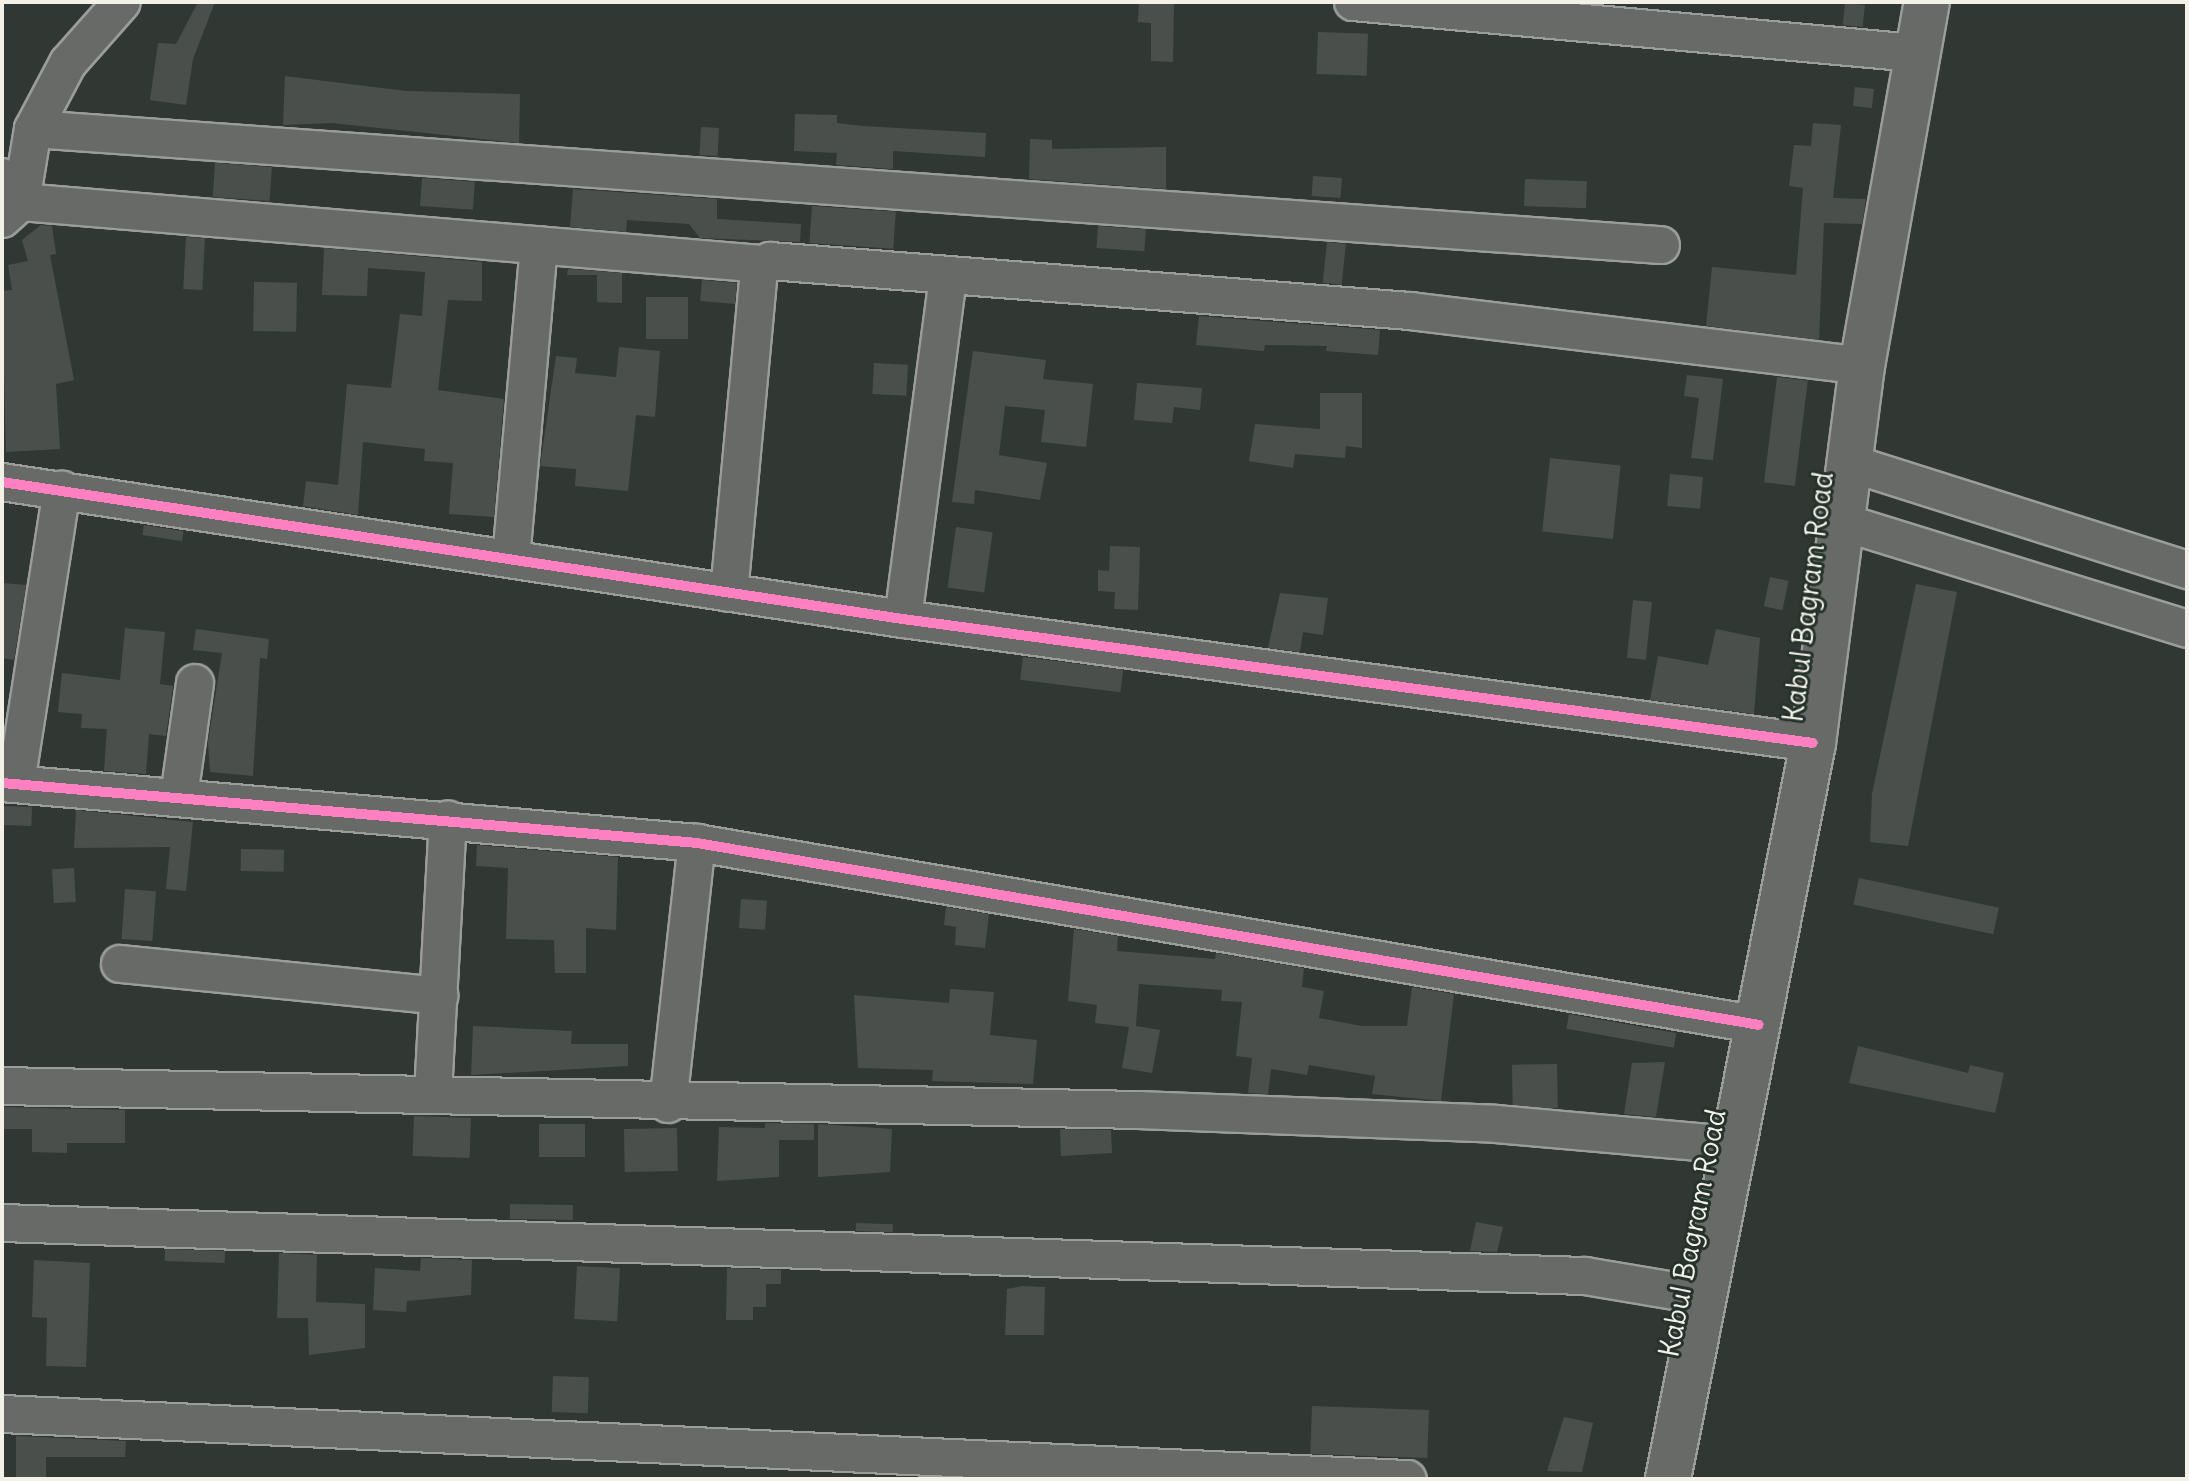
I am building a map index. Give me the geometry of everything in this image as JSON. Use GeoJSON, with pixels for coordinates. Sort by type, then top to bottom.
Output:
{"type":"FeatureCollection","features":[{"type":"Feature","properties":{"kind":"highway","name":"Kabul Bagram Road"},"geometry":{"type":"LineString","coordinates":[[1668,1479],[1813,743],[1862,366],[1915,53],[1927,2]]}},
{"type":"Feature","properties":{"kind":"street"},"geometry":{"type":"LineString","coordinates":[[122,2],[68,63],[33,129],[8,199],[763,264],[1410,311],[1862,366]]}},
{"type":"Feature","properties":{"kind":"street"},"geometry":{"type":"LineString","coordinates":[[1353,2],[1915,53]]}},
{"type":"Feature","properties":{"kind":"street"},"geometry":{"type":"LineString","coordinates":[[33,129],[1661,245]]}},
{"type":"Feature","properties":{"kind":"street"},"geometry":{"type":"LineString","coordinates":[[511,559],[539,245]]}},
{"type":"Feature","properties":{"kind":"street"},"geometry":{"type":"LineString","coordinates":[[729,593],[763,264]]}},
{"type":"Feature","properties":{"kind":"street"},"geometry":{"type":"LineString","coordinates":[[903,619],[948,277]]}},
{"type":"Feature","properties":{"kind":"street"},"geometry":{"type":"LineString","coordinates":[[1850,463],[2187,570]]}},
{"type":"Feature","properties":{"kind":"street"},"geometry":{"type":"LineString","coordinates":[[2,482],[903,619],[1813,743]]}},
{"type":"Feature","properties":{"kind":"street"},"geometry":{"type":"LineString","coordinates":[[62,490],[9,783],[697,843],[1759,1025]]}},
{"type":"Feature","properties":{"kind":"street"},"geometry":{"type":"LineString","coordinates":[[1842,522],[2187,629]]}},
{"type":"Feature","properties":{"kind":"street"},"geometry":{"type":"LineString","coordinates":[[179,797],[195,683]]}},
{"type":"Feature","properties":{"kind":"street"},"geometry":{"type":"LineString","coordinates":[[433,1094],[448,819]]}},
{"type":"Feature","properties":{"kind":"street"},"geometry":{"type":"LineString","coordinates":[[668,1104],[697,843]]}},
{"type":"Feature","properties":{"kind":"street"},"geometry":{"type":"LineString","coordinates":[[120,964],[439,996]]}},
{"type":"Feature","properties":{"kind":"street"},"geometry":{"type":"LineString","coordinates":[[2,1086],[433,1094],[668,1104],[1496,1124],[1733,1145]]}},
{"type":"Feature","properties":{"kind":"street"},"geometry":{"type":"LineString","coordinates":[[2,1223],[1585,1276],[1704,1296]]}},
{"type":"Feature","properties":{"kind":"street"},"geometry":{"type":"LineString","coordinates":[[2,1414],[1407,1479]]}},
{"type":"Feature","properties":{"kind":"building"},"geometry":{"type":"Polygon","coordinates":[[[198,2],[215,2],[193,59],[186,105],[150,100],[158,43],[176,44],[198,2]]]}},
{"type":"Feature","properties":{"kind":"building"},"geometry":{"type":"Polygon","coordinates":[[[1139,2],[1174,2],[1173,62],[1151,61],[1151,23],[1138,22],[1139,2]]]}},
{"type":"Feature","properties":{"kind":"building"},"geometry":{"type":"Polygon","coordinates":[[[1845,3],[1865,5],[1863,27],[1843,25],[1845,3]]]}},
{"type":"Feature","properties":{"kind":"building"},"geometry":{"type":"Polygon","coordinates":[[[1318,32],[1368,34],[1367,76],[1317,74],[1318,32]]]}},
{"type":"Feature","properties":{"kind":"building"},"geometry":{"type":"Polygon","coordinates":[[[285,76],[406,91],[520,94],[519,143],[332,123],[283,125],[285,76]]]}},
{"type":"Feature","properties":{"kind":"building"},"geometry":{"type":"Polygon","coordinates":[[[1855,87],[1874,89],[1872,108],[1853,106],[1855,87]]]}},
{"type":"Feature","properties":{"kind":"building"},"geometry":{"type":"Polygon","coordinates":[[[795,114],[837,115],[837,123],[863,126],[986,133],[985,157],[893,151],[893,169],[836,165],[837,153],[794,151],[795,114]]]}},
{"type":"Feature","properties":{"kind":"building"},"geometry":{"type":"Polygon","coordinates":[[[1813,123],[1841,125],[1833,198],[1866,199],[1862,224],[1824,223],[1819,340],[1706,326],[1712,267],[1796,275],[1803,188],[1789,186],[1794,145],[1811,146],[1813,123]]]}},
{"type":"Feature","properties":{"kind":"building"},"geometry":{"type":"Polygon","coordinates":[[[701,127],[719,128],[718,156],[700,155],[701,127]]]}},
{"type":"Feature","properties":{"kind":"building"},"geometry":{"type":"Polygon","coordinates":[[[1030,139],[1052,140],[1052,149],[1166,147],[1166,189],[1029,179],[1030,139]]]}},
{"type":"Feature","properties":{"kind":"building"},"geometry":{"type":"Polygon","coordinates":[[[215,163],[272,167],[269,201],[213,197],[215,163]]]}},
{"type":"Feature","properties":{"kind":"building"},"geometry":{"type":"Polygon","coordinates":[[[1313,176],[1342,178],[1341,198],[1312,196],[1313,176]]]}},
{"type":"Feature","properties":{"kind":"building"},"geometry":{"type":"Polygon","coordinates":[[[422,178],[475,182],[473,210],[420,206],[422,178]]]}},
{"type":"Feature","properties":{"kind":"building"},"geometry":{"type":"Polygon","coordinates":[[[1525,179],[1587,181],[1586,208],[1524,206],[1525,179]]]}},
{"type":"Feature","properties":{"kind":"building"},"geometry":{"type":"Polygon","coordinates":[[[573,189],[717,199],[717,219],[801,224],[800,242],[700,238],[689,224],[627,220],[626,232],[570,227],[573,189]]]}},
{"type":"Feature","properties":{"kind":"building"},"geometry":{"type":"Polygon","coordinates":[[[812,206],[896,212],[893,249],[809,243],[812,206]]]}},
{"type":"Feature","properties":{"kind":"building"},"geometry":{"type":"Polygon","coordinates":[[[41,225],[52,226],[56,254],[50,255],[74,380],[56,384],[60,449],[6,452],[2,291],[12,290],[8,265],[28,261],[22,240],[41,225]]]}},
{"type":"Feature","properties":{"kind":"building"},"geometry":{"type":"Polygon","coordinates":[[[1098,226],[1146,229],[1144,251],[1096,248],[1098,226]]]}},
{"type":"Feature","properties":{"kind":"building"},"geometry":{"type":"Polygon","coordinates":[[[186,237],[205,238],[202,290],[183,289],[186,237]]]}},
{"type":"Feature","properties":{"kind":"building"},"geometry":{"type":"Polygon","coordinates":[[[1327,242],[1346,244],[1342,285],[1323,283],[1327,242]]]}},
{"type":"Feature","properties":{"kind":"building"},"geometry":{"type":"Polygon","coordinates":[[[324,248],[482,262],[482,301],[448,300],[438,390],[504,399],[494,517],[449,514],[453,463],[424,461],[425,449],[363,442],[358,515],[303,506],[306,481],[338,485],[347,384],[391,388],[400,314],[422,316],[425,272],[368,268],[367,296],[322,295],[324,248]]]}},
{"type":"Feature","properties":{"kind":"building"},"geometry":{"type":"Polygon","coordinates":[[[568,269],[622,273],[622,303],[597,302],[597,275],[567,275],[568,269]]]}},
{"type":"Feature","properties":{"kind":"building"},"geometry":{"type":"Polygon","coordinates":[[[702,280],[737,283],[735,304],[700,301],[702,280]]]}},
{"type":"Feature","properties":{"kind":"building"},"geometry":{"type":"Polygon","coordinates":[[[254,282],[297,283],[296,332],[253,331],[254,282]]]}},
{"type":"Feature","properties":{"kind":"building"},"geometry":{"type":"Polygon","coordinates":[[[646,297],[688,297],[688,339],[646,339],[646,297]]]}},
{"type":"Feature","properties":{"kind":"building"},"geometry":{"type":"Polygon","coordinates":[[[1199,316],[1380,330],[1378,355],[1326,351],[1327,346],[1265,345],[1264,351],[1196,345],[1199,316]]]}},
{"type":"Feature","properties":{"kind":"building"},"geometry":{"type":"Polygon","coordinates":[[[619,347],[660,351],[655,417],[636,415],[628,491],[575,486],[576,469],[540,466],[556,356],[577,358],[575,373],[616,377],[619,347]]]}},
{"type":"Feature","properties":{"kind":"building"},"geometry":{"type":"Polygon","coordinates":[[[973,351],[1046,360],[1043,379],[1093,384],[1086,447],[1041,442],[1045,410],[1005,406],[999,455],[1047,463],[1040,500],[975,490],[974,504],[952,502],[973,351]]]}},
{"type":"Feature","properties":{"kind":"building"},"geometry":{"type":"Polygon","coordinates":[[[874,363],[908,365],[906,396],[872,394],[874,363]]]}},
{"type":"Feature","properties":{"kind":"building"},"geometry":{"type":"Polygon","coordinates":[[[1687,375],[1723,379],[1713,460],[1691,458],[1699,398],[1684,396],[1687,375]]]}},
{"type":"Feature","properties":{"kind":"building"},"geometry":{"type":"Polygon","coordinates":[[[1777,377],[1808,381],[1795,486],[1764,482],[1777,377]]]}},
{"type":"Feature","properties":{"kind":"building"},"geometry":{"type":"Polygon","coordinates":[[[1137,383],[1202,388],[1200,410],[1174,407],[1172,423],[1134,420],[1137,383]]]}},
{"type":"Feature","properties":{"kind":"building"},"geometry":{"type":"Polygon","coordinates":[[[1320,393],[1362,393],[1362,448],[1346,446],[1345,458],[1295,454],[1293,468],[1249,461],[1255,424],[1320,429],[1320,393]]]}},
{"type":"Feature","properties":{"kind":"building"},"geometry":{"type":"Polygon","coordinates":[[[1550,458],[1621,465],[1613,539],[1542,532],[1550,458]]]}},
{"type":"Feature","properties":{"kind":"building"},"geometry":{"type":"Polygon","coordinates":[[[1670,474],[1703,477],[1700,509],[1667,506],[1670,474]]]}},
{"type":"Feature","properties":{"kind":"building"},"geometry":{"type":"Polygon","coordinates":[[[144,525],[184,531],[182,541],[142,535],[144,525]]]}},
{"type":"Feature","properties":{"kind":"building"},"geometry":{"type":"Polygon","coordinates":[[[956,527],[993,532],[984,593],[948,587],[956,527]]]}},
{"type":"Feature","properties":{"kind":"building"},"geometry":{"type":"Polygon","coordinates":[[[1110,546],[1140,547],[1138,610],[1114,609],[1115,592],[1098,591],[1098,570],[1109,571],[1110,546]]]}},
{"type":"Feature","properties":{"kind":"building"},"geometry":{"type":"Polygon","coordinates":[[[1770,577],[1789,581],[1782,610],[1764,606],[1770,577]]]}},
{"type":"Feature","properties":{"kind":"building"},"geometry":{"type":"Polygon","coordinates":[[[2,583],[26,585],[14,660],[2,658],[2,583]]]}},
{"type":"Feature","properties":{"kind":"building"},"geometry":{"type":"Polygon","coordinates":[[[1916,584],[1957,592],[1908,846],[1870,842],[1872,794],[1916,584]]]}},
{"type":"Feature","properties":{"kind":"building"},"geometry":{"type":"Polygon","coordinates":[[[1280,593],[1328,598],[1323,635],[1303,632],[1300,652],[1268,648],[1280,593]]]}},
{"type":"Feature","properties":{"kind":"building"},"geometry":{"type":"Polygon","coordinates":[[[1633,600],[1652,602],[1646,660],[1627,658],[1633,600]]]}},
{"type":"Feature","properties":{"kind":"building"},"geometry":{"type":"Polygon","coordinates":[[[125,628],[165,632],[160,684],[173,686],[166,736],[149,734],[146,774],[104,771],[107,729],[81,728],[82,714],[58,712],[62,673],[120,680],[125,628]]]}},
{"type":"Feature","properties":{"kind":"building"},"geometry":{"type":"Polygon","coordinates":[[[196,629],[269,639],[267,659],[260,658],[253,776],[210,772],[208,742],[222,653],[193,650],[196,629]]]}},
{"type":"Feature","properties":{"kind":"building"},"geometry":{"type":"Polygon","coordinates":[[[1716,629],[1760,638],[1754,714],[1650,700],[1658,656],[1708,665],[1716,629]]]}},
{"type":"Feature","properties":{"kind":"building"},"geometry":{"type":"Polygon","coordinates":[[[1023,657],[1123,669],[1120,692],[1020,680],[1023,657]]]}},
{"type":"Feature","properties":{"kind":"building"},"geometry":{"type":"Polygon","coordinates":[[[2,806],[32,807],[31,826],[2,825],[2,806]]]}},
{"type":"Feature","properties":{"kind":"building"},"geometry":{"type":"Polygon","coordinates":[[[76,810],[193,822],[186,891],[166,889],[170,847],[74,848],[76,810]]]}},
{"type":"Feature","properties":{"kind":"building"},"geometry":{"type":"Polygon","coordinates":[[[477,845],[618,857],[616,930],[586,928],[586,973],[555,973],[554,940],[506,939],[508,868],[476,866],[477,845]]]}},
{"type":"Feature","properties":{"kind":"building"},"geometry":{"type":"Polygon","coordinates":[[[241,849],[284,850],[284,872],[241,871],[241,849]]]}},
{"type":"Feature","properties":{"kind":"building"},"geometry":{"type":"Polygon","coordinates":[[[74,868],[76,902],[54,903],[52,869],[74,868]]]}},
{"type":"Feature","properties":{"kind":"building"},"geometry":{"type":"Polygon","coordinates":[[[1859,878],[1999,908],[1993,934],[1853,904],[1859,878]]]}},
{"type":"Feature","properties":{"kind":"building"},"geometry":{"type":"Polygon","coordinates":[[[125,889],[156,891],[152,941],[122,939],[125,889]]]}},
{"type":"Feature","properties":{"kind":"building"},"geometry":{"type":"Polygon","coordinates":[[[741,899],[767,901],[765,930],[739,928],[741,899]]]}},
{"type":"Feature","properties":{"kind":"building"},"geometry":{"type":"Polygon","coordinates":[[[946,907],[989,914],[985,948],[955,945],[956,927],[944,925],[946,907]]]}},
{"type":"Feature","properties":{"kind":"building"},"geometry":{"type":"Polygon","coordinates":[[[1074,929],[1118,936],[1117,951],[1215,959],[1216,953],[1304,968],[1302,987],[1324,991],[1319,1018],[1362,1026],[1407,1026],[1412,987],[1454,994],[1441,1101],[1372,1094],[1375,1076],[1309,1065],[1307,1075],[1271,1069],[1268,1094],[1248,1093],[1252,1058],[1236,1056],[1242,1002],[1221,1001],[1222,990],[1139,984],[1136,1026],[1160,1030],[1152,1073],[1122,1068],[1129,1027],[1095,1023],[1097,1005],[1068,1001],[1074,929]]]}},
{"type":"Feature","properties":{"kind":"building"},"geometry":{"type":"Polygon","coordinates":[[[950,989],[994,992],[990,1035],[1037,1040],[1033,1084],[932,1081],[933,1070],[858,1068],[854,995],[949,1003],[950,989]]]}},
{"type":"Feature","properties":{"kind":"building"},"geometry":{"type":"Polygon","coordinates":[[[1569,1014],[1676,1033],[1674,1048],[1566,1029],[1569,1014]]]}},
{"type":"Feature","properties":{"kind":"building"},"geometry":{"type":"Polygon","coordinates":[[[473,1026],[572,1031],[571,1044],[628,1044],[628,1066],[471,1075],[473,1026]]]}},
{"type":"Feature","properties":{"kind":"building"},"geometry":{"type":"Polygon","coordinates":[[[1858,1046],[1968,1073],[1970,1065],[2004,1073],[1995,1113],[1849,1083],[1858,1046]]]}},
{"type":"Feature","properties":{"kind":"building"},"geometry":{"type":"Polygon","coordinates":[[[1665,1062],[1656,1117],[1624,1114],[1632,1063],[1665,1062]]]}},
{"type":"Feature","properties":{"kind":"building"},"geometry":{"type":"Polygon","coordinates":[[[1557,1064],[1558,1108],[1513,1109],[1512,1065],[1557,1064]]]}},
{"type":"Feature","properties":{"kind":"building"},"geometry":{"type":"Polygon","coordinates":[[[2,1107],[125,1110],[125,1143],[67,1143],[67,1153],[32,1152],[32,1129],[2,1129],[2,1107]]]}},
{"type":"Feature","properties":{"kind":"building"},"geometry":{"type":"Polygon","coordinates":[[[414,1116],[471,1118],[470,1158],[413,1156],[414,1116]]]}},
{"type":"Feature","properties":{"kind":"building"},"geometry":{"type":"Polygon","coordinates":[[[765,1123],[814,1124],[814,1140],[779,1140],[779,1177],[717,1181],[719,1127],[765,1128],[765,1123]]]}},
{"type":"Feature","properties":{"kind":"building"},"geometry":{"type":"Polygon","coordinates":[[[539,1124],[585,1124],[585,1157],[539,1157],[539,1124]]]}},
{"type":"Feature","properties":{"kind":"building"},"geometry":{"type":"Polygon","coordinates":[[[818,1124],[892,1129],[890,1172],[818,1177],[818,1124]]]}},
{"type":"Feature","properties":{"kind":"building"},"geometry":{"type":"Polygon","coordinates":[[[677,1128],[678,1171],[625,1172],[624,1129],[677,1128]]]}},
{"type":"Feature","properties":{"kind":"building"},"geometry":{"type":"Polygon","coordinates":[[[1060,1129],[1111,1130],[1112,1153],[1061,1156],[1060,1129]]]}},
{"type":"Feature","properties":{"kind":"building"},"geometry":{"type":"Polygon","coordinates":[[[510,1204],[573,1205],[573,1220],[510,1219],[510,1204]]]}},
{"type":"Feature","properties":{"kind":"building"},"geometry":{"type":"Polygon","coordinates":[[[1476,1222],[1503,1227],[1497,1252],[1470,1251],[1476,1222]]]}},
{"type":"Feature","properties":{"kind":"building"},"geometry":{"type":"Polygon","coordinates":[[[856,1223],[893,1224],[893,1232],[856,1231],[856,1223]]]}},
{"type":"Feature","properties":{"kind":"building"},"geometry":{"type":"Polygon","coordinates":[[[165,1249],[225,1251],[225,1263],[165,1261],[165,1249]]]}},
{"type":"Feature","properties":{"kind":"building"},"geometry":{"type":"Polygon","coordinates":[[[279,1253],[317,1255],[316,1302],[365,1304],[365,1348],[309,1355],[308,1318],[277,1318],[279,1253]]]}},
{"type":"Feature","properties":{"kind":"building"},"geometry":{"type":"Polygon","coordinates":[[[421,1258],[472,1260],[471,1295],[407,1301],[406,1312],[373,1310],[375,1268],[420,1271],[421,1258]]]}},
{"type":"Feature","properties":{"kind":"building"},"geometry":{"type":"Polygon","coordinates":[[[34,1260],[90,1263],[86,1367],[46,1366],[47,1318],[32,1317],[34,1260]]]}},
{"type":"Feature","properties":{"kind":"building"},"geometry":{"type":"Polygon","coordinates":[[[577,1266],[620,1268],[617,1321],[574,1319],[577,1266]]]}},
{"type":"Feature","properties":{"kind":"building"},"geometry":{"type":"Polygon","coordinates":[[[727,1268],[781,1270],[781,1284],[766,1284],[766,1307],[753,1307],[753,1320],[726,1320],[727,1268]]]}},
{"type":"Feature","properties":{"kind":"building"},"geometry":{"type":"Polygon","coordinates":[[[1045,1287],[1044,1335],[1005,1335],[1007,1289],[1045,1287]]]}},
{"type":"Feature","properties":{"kind":"building"},"geometry":{"type":"Polygon","coordinates":[[[553,1376],[589,1377],[588,1413],[552,1412],[553,1376]]]}},
{"type":"Feature","properties":{"kind":"building"},"geometry":{"type":"Polygon","coordinates":[[[1312,1406],[1429,1410],[1427,1458],[1310,1454],[1312,1406]]]}},
{"type":"Feature","properties":{"kind":"building"},"geometry":{"type":"Polygon","coordinates":[[[1564,1417],[1593,1423],[1582,1472],[1547,1471],[1564,1417]]]}},
{"type":"Feature","properties":{"kind":"building"},"geometry":{"type":"Polygon","coordinates":[[[16,1436],[126,1441],[125,1457],[46,1457],[46,1479],[16,1479],[16,1436]]]}},
{"type":"Feature","properties":{"kind":"cycle path"},"geometry":{"type":"LineString","coordinates":[[2,482],[903,619],[1813,743]]}},
{"type":"Feature","properties":{"kind":"cycle path"},"geometry":{"type":"LineString","coordinates":[[2,783],[697,843],[1759,1025]]}}]}
